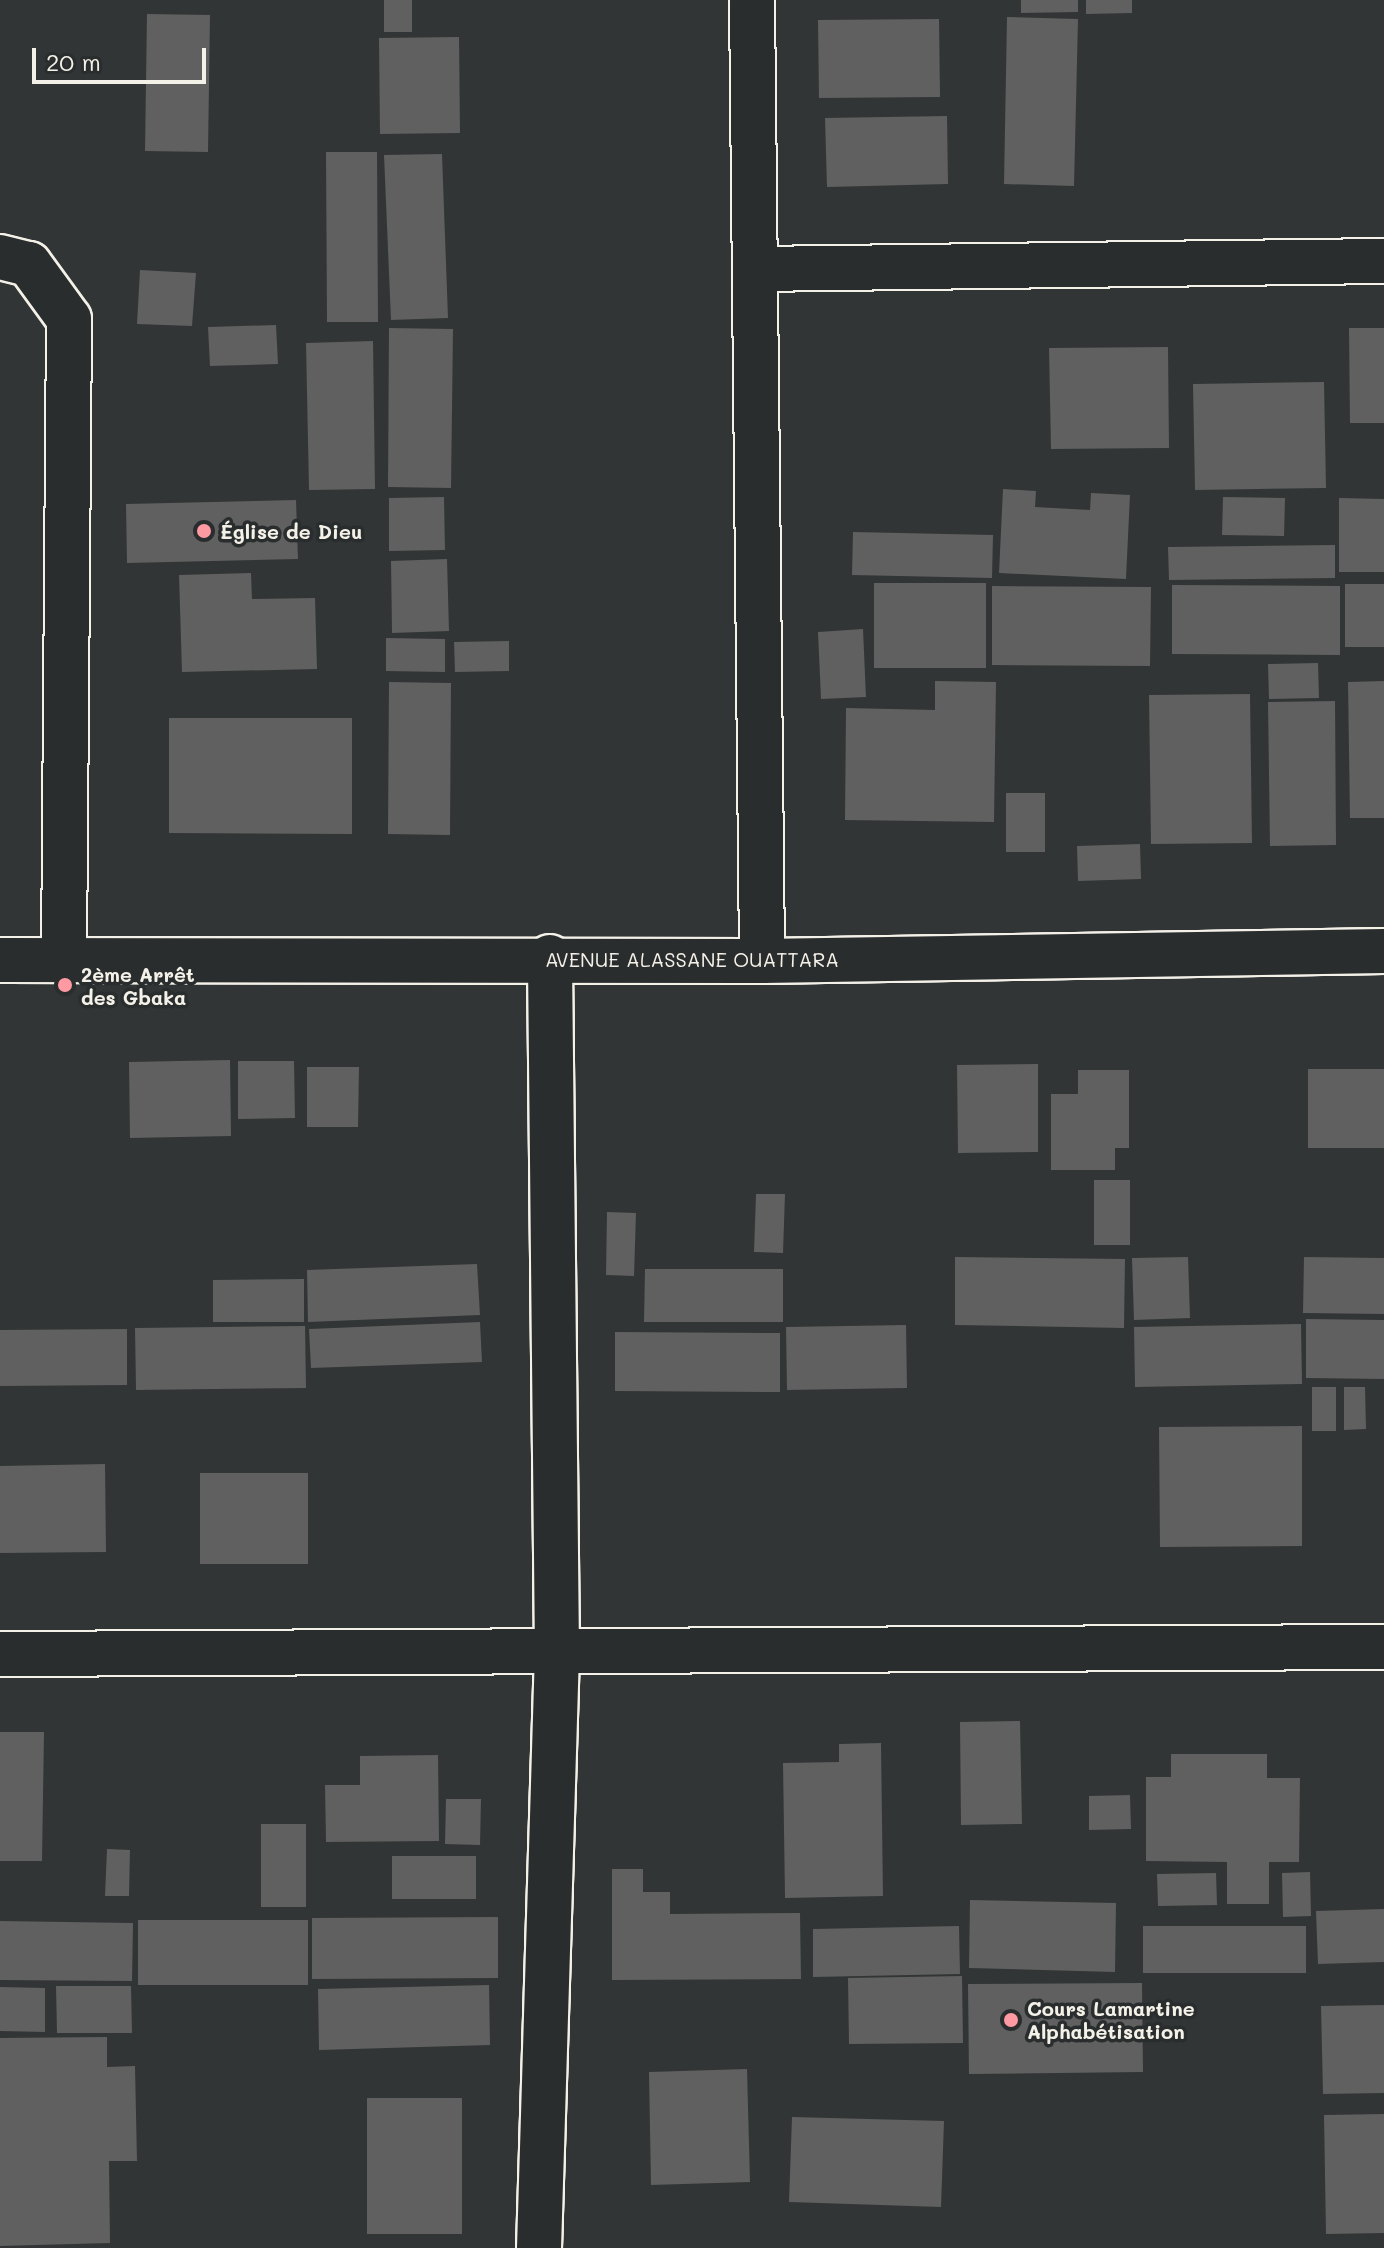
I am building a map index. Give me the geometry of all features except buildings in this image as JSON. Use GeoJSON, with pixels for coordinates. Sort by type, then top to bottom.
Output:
{"type":"FeatureCollection","features":[{"type":"Feature","properties":{"kind":"street"},"geometry":{"type":"LineString","coordinates":[[752,0],[762,961]]}},
{"type":"Feature","properties":{"kind":"street"},"geometry":{"type":"LineString","coordinates":[[0,257],[29,264],[69,319],[64,960]]}},
{"type":"Feature","properties":{"kind":"street"},"geometry":{"type":"LineString","coordinates":[[755,269],[1384,261]]}},
{"type":"Feature","properties":{"kind":"street","name":"AVENUE ALASSANE OUATTARA"},"geometry":{"type":"LineString","coordinates":[[0,960],[550,957],[762,961],[1384,951]]}},
{"type":"Feature","properties":{"kind":"street"},"geometry":{"type":"LineString","coordinates":[[539,2248],[557,1653],[550,957]]}},
{"type":"Feature","properties":{"kind":"street"},"geometry":{"type":"LineString","coordinates":[[0,1654],[1384,1647]]}},
{"type":"Feature","properties":{"kind":"place","name":"Église de Dieu"},"geometry":{"type":"Point","coordinates":[204,531]}},
{"type":"Feature","properties":{"kind":"place","name":"2ème Arrêt des Gbaka"},"geometry":{"type":"Point","coordinates":[65,985]}},
{"type":"Feature","properties":{"kind":"place","name":"Cours Lamartine Alphabétisation"},"geometry":{"type":"Point","coordinates":[1011,2020]}}]}
